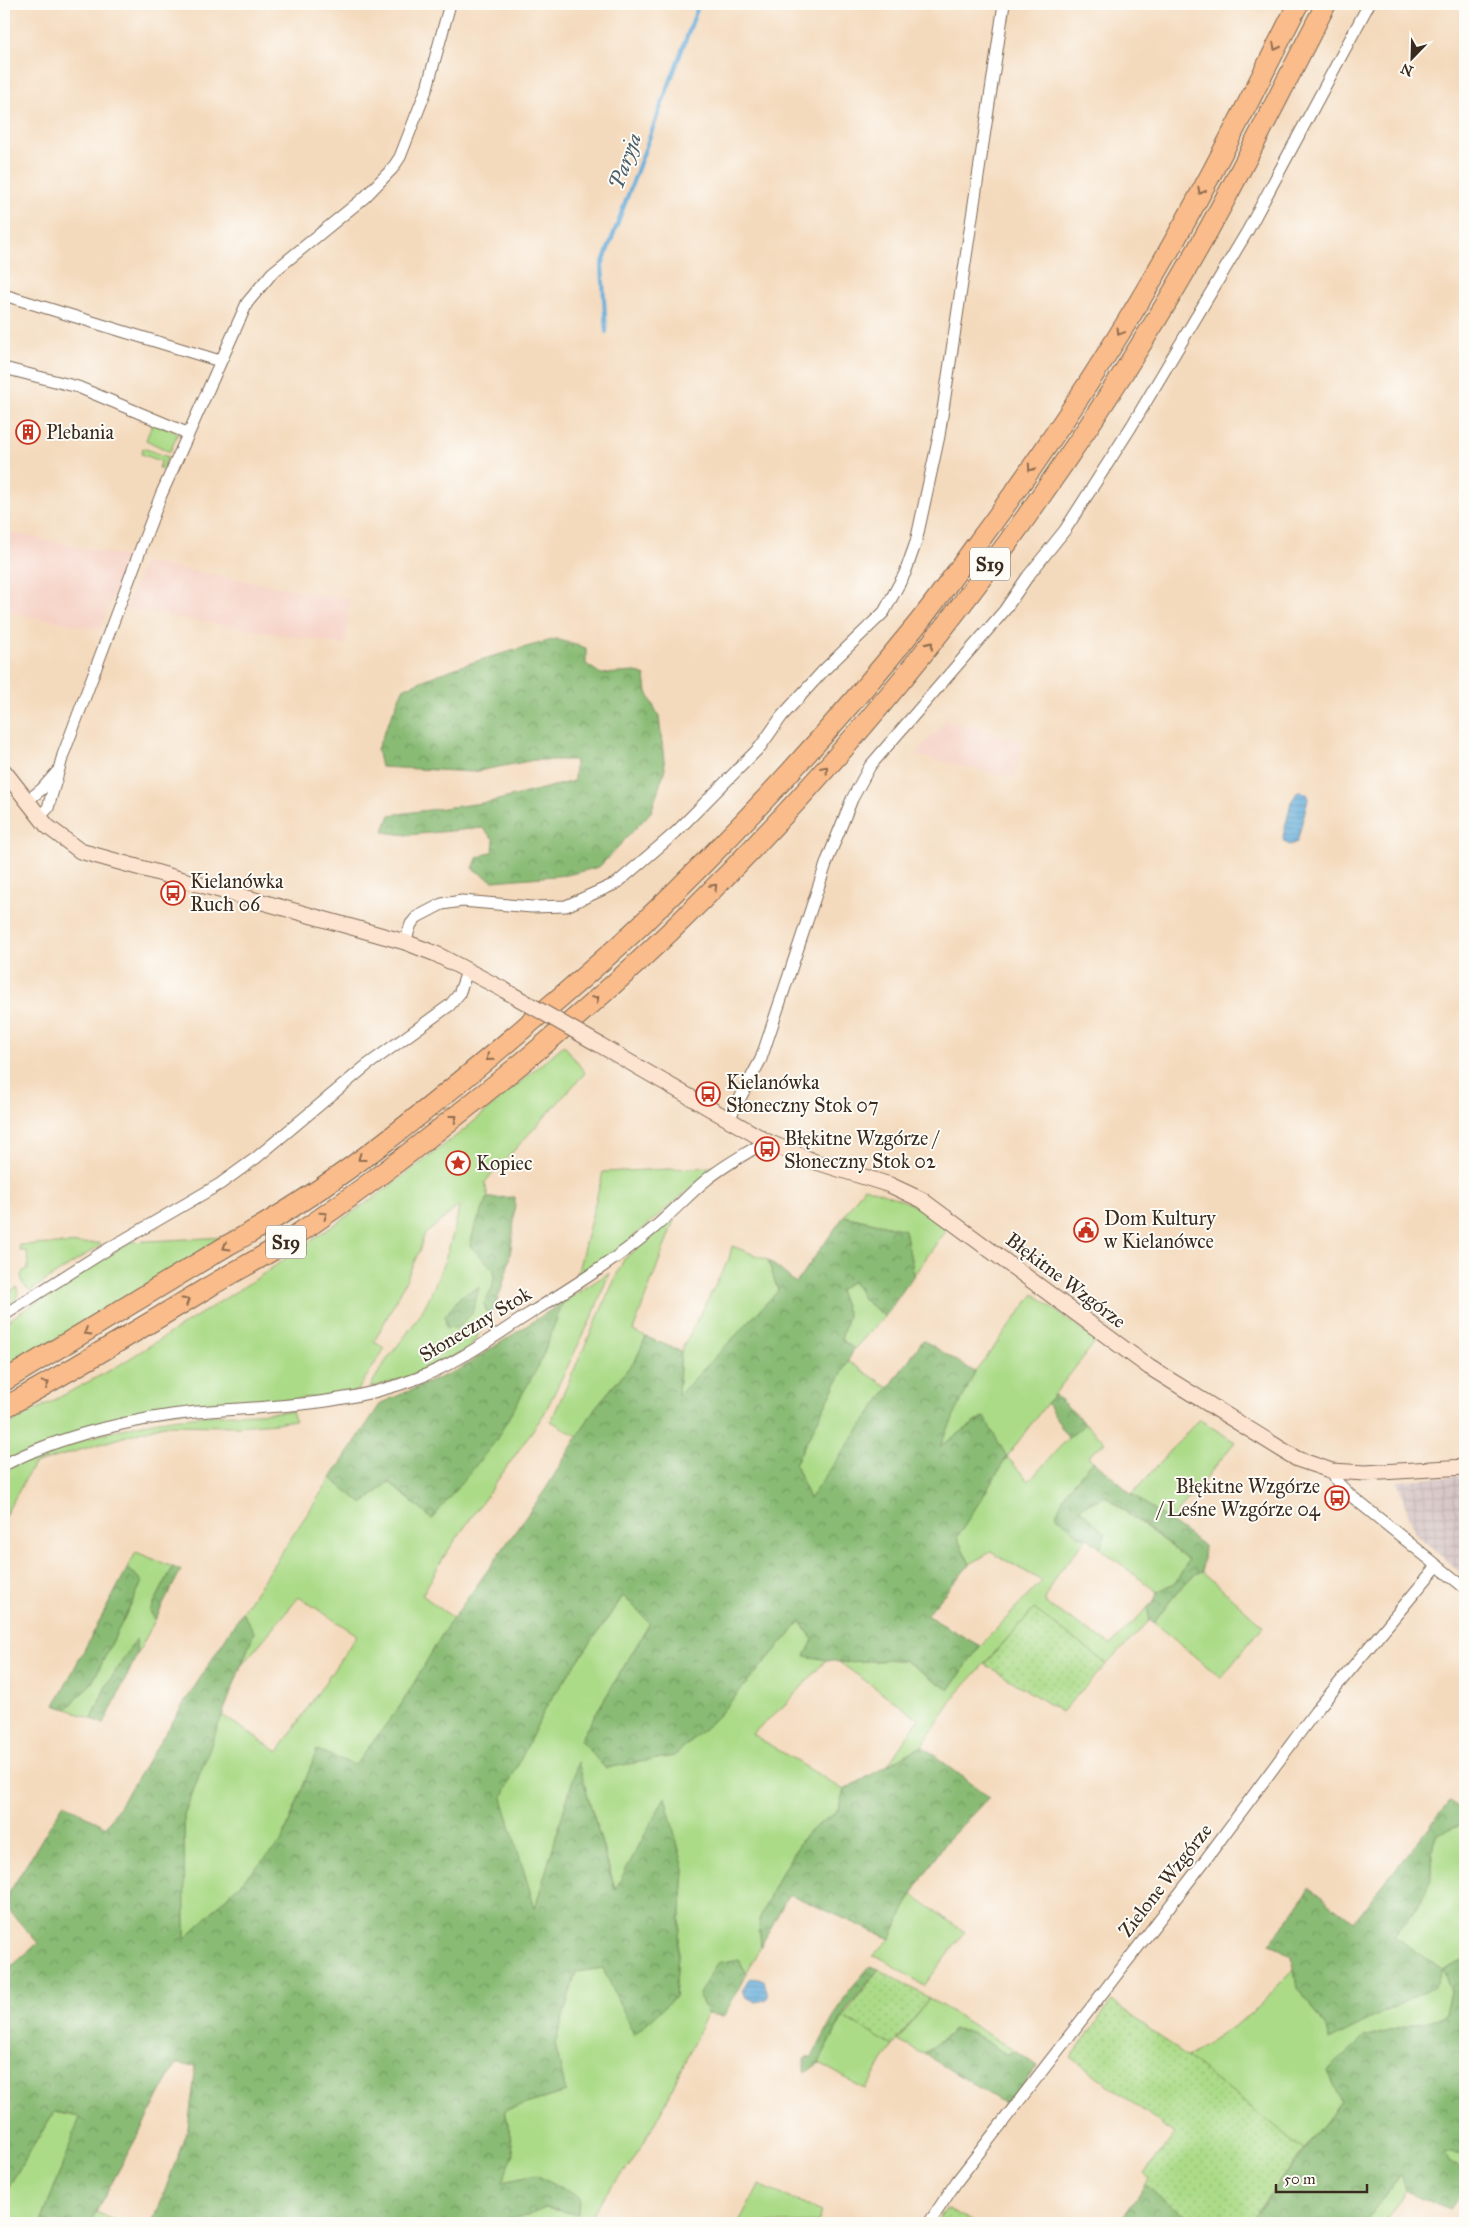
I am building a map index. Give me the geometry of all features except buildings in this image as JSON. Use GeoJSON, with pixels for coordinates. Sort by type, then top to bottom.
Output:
{"type":"FeatureCollection","features":[{"type":"Feature","properties":{"kind":"highway","name":"S19"},"geometry":{"type":"LineString","coordinates":[[4,1381],[228,1245],[265,1225],[326,1184],[428,1108],[583,978],[643,923],[776,786],[827,731],[922,619],[1057,431],[1117,339],[1178,236],[1298,4]]}},
{"type":"Feature","properties":{"kind":"highway","name":"S19"},"geometry":{"type":"LineString","coordinates":[[4,1408],[105,1351],[210,1286],[282,1245],[408,1154],[490,1090],[600,996],[682,921],[763,837],[875,712],[946,625],[1065,462],[1153,325],[1196,250],[1326,4]]}},
{"type":"Feature","properties":{"kind":"street"},"geometry":{"type":"LineString","coordinates":[[39,816],[48,808],[57,771],[160,495],[247,302],[272,273],[366,197],[384,179],[396,163],[412,129],[427,88],[450,4]]}},
{"type":"Feature","properties":{"kind":"street"},"geometry":{"type":"LineString","coordinates":[[405,942],[411,924],[417,917],[442,904],[462,901],[532,907],[566,906],[617,883],[675,833],[760,747],[782,716],[824,670],[884,612],[905,572],[916,542],[939,436],[1004,4]]}},
{"type":"Feature","properties":{"kind":"street"},"geometry":{"type":"LineString","coordinates":[[729,1119],[761,1059],[827,862],[852,799],[870,766],[1004,611],[1028,576],[1065,530],[1131,427],[1248,230],[1369,4]]}},
{"type":"Feature","properties":{"kind":"street"},"geometry":{"type":"LineString","coordinates":[[4,295],[220,361]]}},
{"type":"Feature","properties":{"kind":"street"},"geometry":{"type":"LineString","coordinates":[[4,368],[78,387],[187,433]]}},
{"type":"Feature","properties":{"kind":"street","name":"Błękitne Wzgórze"},"geometry":{"type":"LineString","coordinates":[[4,771],[39,816],[67,843],[80,851],[101,859],[405,942],[468,969],[766,1141],[813,1161],[890,1185],[922,1200],[1148,1367],[1297,1459],[1332,1472],[1365,1473],[1465,1466]]}},
{"type":"Feature","properties":{"kind":"street"},"geometry":{"type":"LineString","coordinates":[[27,801],[42,789],[57,771]]}},
{"type":"Feature","properties":{"kind":"street"},"geometry":{"type":"LineString","coordinates":[[4,1315],[108,1250],[220,1184],[256,1158],[366,1066],[450,1005],[459,994],[468,969]]}},
{"type":"Feature","properties":{"kind":"street","name":"Słoneczny Stok"},"geometry":{"type":"LineString","coordinates":[[4,1465],[54,1443],[166,1416],[311,1404],[344,1399],[419,1378],[448,1365],[591,1275],[656,1226],[705,1181],[766,1141]]}},
{"type":"Feature","properties":{"kind":"street"},"geometry":{"type":"LineString","coordinates":[[1332,1472],[1338,1483],[1350,1495],[1465,1588]]}},
{"type":"Feature","properties":{"kind":"street","name":"Zielone Wzgórze"},"geometry":{"type":"LineString","coordinates":[[929,2223],[957,2181],[1203,1863],[1315,1712],[1437,1566]]}},
{"type":"Feature","properties":{"kind":"shaded area"},"geometry":{"type":"Polygon","coordinates":[[[4,531],[128,557],[100,630],[4,611],[4,531]]]}},
{"type":"Feature","properties":{"kind":"shaded area"},"geometry":{"type":"Polygon","coordinates":[[[144,562],[350,600],[345,645],[126,609],[144,562]]]}},
{"type":"Feature","properties":{"kind":"shaded area"},"geometry":{"type":"Polygon","coordinates":[[[946,720],[1024,742],[1013,778],[915,755],[946,720]]]}},
{"type":"Feature","properties":{"kind":"shaded area"},"geometry":{"type":"Polygon","coordinates":[[[1465,1475],[1465,1577],[1415,1533],[1397,1481],[1465,1475]]]}},
{"type":"Feature","properties":{"kind":"green space"},"geometry":{"type":"Polygon","coordinates":[[[153,422],[178,433],[170,452],[146,440],[153,422]]]}},
{"type":"Feature","properties":{"kind":"green space"},"geometry":{"type":"Polygon","coordinates":[[[143,448],[168,457],[162,470],[159,469],[161,461],[141,454],[143,448]]]}},
{"type":"Feature","properties":{"kind":"green space"},"geometry":{"type":"Polygon","coordinates":[[[556,639],[586,648],[586,664],[601,674],[636,672],[645,676],[647,692],[659,717],[665,769],[651,812],[599,867],[567,875],[493,881],[473,869],[477,858],[493,851],[494,840],[483,828],[407,835],[383,832],[390,815],[490,802],[574,781],[575,760],[534,760],[473,772],[381,767],[377,749],[403,689],[459,667],[556,639]]]}},
{"type":"Feature","properties":{"kind":"green space"},"geometry":{"type":"Polygon","coordinates":[[[564,1045],[585,1073],[485,1182],[488,1198],[475,1226],[470,1246],[494,1270],[493,1286],[484,1304],[489,1318],[469,1349],[405,1378],[370,1388],[386,1361],[418,1318],[431,1293],[449,1248],[459,1206],[424,1235],[420,1249],[402,1289],[374,1342],[385,1348],[358,1390],[351,1393],[146,1415],[4,1460],[4,1427],[116,1367],[256,1279],[382,1192],[464,1130],[564,1045]]]}},
{"type":"Feature","properties":{"kind":"green space"},"geometry":{"type":"Polygon","coordinates":[[[718,1165],[626,1243],[576,1279],[603,1172],[712,1167],[718,1165]]]}},
{"type":"Feature","properties":{"kind":"green space"},"geometry":{"type":"Polygon","coordinates":[[[864,1187],[919,1208],[938,1221],[946,1230],[914,1275],[905,1230],[844,1216],[864,1187]]]}},
{"type":"Feature","properties":{"kind":"green space"},"geometry":{"type":"Polygon","coordinates":[[[515,1197],[512,1244],[506,1274],[489,1318],[484,1304],[493,1286],[494,1270],[470,1246],[475,1226],[488,1198],[515,1197]]]}},
{"type":"Feature","properties":{"kind":"green space"},"geometry":{"type":"Polygon","coordinates":[[[844,1216],[905,1230],[914,1275],[885,1316],[864,1300],[853,1281],[839,1290],[848,1315],[841,1339],[854,1349],[795,1464],[809,1499],[923,1340],[975,1372],[940,1446],[984,1417],[1007,1457],[957,1538],[970,1564],[926,1615],[980,1646],[949,1690],[904,1660],[839,1662],[805,1656],[813,1640],[801,1621],[717,1717],[674,1756],[605,1768],[580,1740],[650,1623],[623,1596],[547,1705],[502,1798],[535,1908],[578,1762],[615,1890],[665,1797],[684,1869],[675,1997],[634,2035],[603,1968],[576,1972],[555,2044],[566,2092],[505,2110],[514,2154],[502,2182],[536,2175],[579,2197],[578,2214],[545,2208],[527,2216],[486,2221],[488,2223],[153,2223],[188,2128],[196,2066],[177,2063],[90,2223],[41,2223],[80,2117],[54,2112],[4,2194],[4,1973],[38,1943],[4,1905],[4,1901],[64,1803],[106,1827],[242,1612],[254,1632],[184,1815],[185,1939],[282,1841],[317,1750],[355,1765],[401,1705],[444,1631],[545,1490],[595,1408],[636,1359],[646,1337],[681,1351],[678,1396],[778,1291],[768,1260],[796,1283],[844,1216]]]}},
{"type":"Feature","properties":{"kind":"green space"},"geometry":{"type":"Polygon","coordinates":[[[675,1218],[633,1331],[646,1337],[636,1359],[595,1408],[578,1437],[551,1421],[624,1259],[675,1218]]]}},
{"type":"Feature","properties":{"kind":"green space"},"geometry":{"type":"Polygon","coordinates":[[[225,1237],[4,1370],[4,1323],[130,1242],[225,1237]]]}},
{"type":"Feature","properties":{"kind":"green space"},"geometry":{"type":"Polygon","coordinates":[[[99,1243],[101,1245],[30,1291],[23,1284],[21,1276],[23,1271],[28,1269],[27,1251],[20,1251],[19,1245],[99,1243]]]}},
{"type":"Feature","properties":{"kind":"green space"},"geometry":{"type":"Polygon","coordinates":[[[732,1246],[768,1260],[778,1291],[678,1397],[681,1351],[729,1259],[732,1246]]]}},
{"type":"Feature","properties":{"kind":"green space"},"geometry":{"type":"Polygon","coordinates":[[[609,1273],[593,1315],[544,1414],[445,1555],[422,1595],[453,1618],[401,1705],[355,1766],[317,1750],[282,1841],[185,1940],[184,1815],[222,1715],[278,1752],[357,1635],[299,1597],[242,1665],[254,1632],[242,1612],[331,1478],[363,1504],[389,1482],[433,1519],[539,1365],[563,1302],[609,1273]]]}},
{"type":"Feature","properties":{"kind":"green space"},"geometry":{"type":"Polygon","coordinates":[[[853,1281],[864,1300],[885,1316],[854,1349],[841,1339],[848,1315],[839,1290],[853,1281]]]}},
{"type":"Feature","properties":{"kind":"green space"},"geometry":{"type":"Polygon","coordinates":[[[17,1287],[17,1297],[4,1307],[4,1295],[17,1287]]]}},
{"type":"Feature","properties":{"kind":"green space"},"geometry":{"type":"Polygon","coordinates":[[[479,1287],[472,1314],[457,1328],[446,1327],[445,1316],[461,1296],[479,1287]]]}},
{"type":"Feature","properties":{"kind":"green space"},"geometry":{"type":"Polygon","coordinates":[[[1034,1294],[1096,1341],[1007,1457],[983,1417],[939,1447],[975,1372],[1034,1294]]]}},
{"type":"Feature","properties":{"kind":"green space"},"geometry":{"type":"Polygon","coordinates":[[[563,1302],[539,1365],[495,1442],[432,1519],[389,1482],[363,1504],[331,1478],[381,1403],[460,1369],[563,1302]]]}},
{"type":"Feature","properties":{"kind":"green space"},"geometry":{"type":"Polygon","coordinates":[[[848,1361],[889,1388],[809,1499],[795,1464],[848,1361]]]}},
{"type":"Feature","properties":{"kind":"green space"},"geometry":{"type":"Polygon","coordinates":[[[1055,1395],[1086,1424],[1068,1438],[1047,1403],[1055,1395]]]}},
{"type":"Feature","properties":{"kind":"green space"},"geometry":{"type":"Polygon","coordinates":[[[292,1411],[295,1420],[276,1423],[236,1426],[163,1425],[34,1464],[4,1517],[4,1470],[61,1448],[99,1435],[159,1421],[292,1411]]]}},
{"type":"Feature","properties":{"kind":"green space"},"geometry":{"type":"Polygon","coordinates":[[[1199,1419],[1235,1442],[1170,1522],[1132,1494],[1199,1419]]]}},
{"type":"Feature","properties":{"kind":"green space"},"geometry":{"type":"Polygon","coordinates":[[[1086,1424],[1105,1442],[1088,1457],[1093,1461],[1066,1492],[1079,1536],[1087,1538],[1050,1587],[1045,1603],[1111,1645],[1147,1608],[1150,1620],[1107,1664],[1034,1609],[955,1696],[922,1746],[888,1765],[919,1719],[839,1662],[904,1660],[949,1690],[980,1646],[1042,1581],[991,1552],[970,1564],[957,1538],[1007,1457],[1029,1481],[1068,1438],[1086,1424]]]}},
{"type":"Feature","properties":{"kind":"green space"},"geometry":{"type":"Polygon","coordinates":[[[1093,1461],[1132,1494],[1204,1546],[1202,1571],[1183,1586],[1154,1623],[1150,1620],[1147,1608],[1155,1600],[1157,1592],[1175,1583],[1189,1560],[1106,1496],[1079,1508],[1106,1534],[1100,1548],[1087,1538],[1079,1536],[1056,1515],[1066,1492],[1093,1461]]]}},
{"type":"Feature","properties":{"kind":"green space"},"geometry":{"type":"Polygon","coordinates":[[[1105,1496],[1189,1560],[1175,1583],[1157,1592],[1100,1548],[1106,1534],[1079,1508],[1105,1496]]]}},
{"type":"Feature","properties":{"kind":"green space"},"geometry":{"type":"Polygon","coordinates":[[[136,1552],[173,1567],[150,1611],[155,1620],[137,1655],[136,1640],[105,1688],[92,1719],[67,1709],[92,1683],[142,1582],[128,1567],[136,1552]]]}},
{"type":"Feature","properties":{"kind":"green space"},"geometry":{"type":"Polygon","coordinates":[[[128,1567],[142,1582],[92,1683],[67,1709],[55,1705],[128,1567]]]}},
{"type":"Feature","properties":{"kind":"green space"},"geometry":{"type":"Polygon","coordinates":[[[173,1567],[181,1570],[155,1620],[150,1611],[173,1567]]]}},
{"type":"Feature","properties":{"kind":"green space"},"geometry":{"type":"Polygon","coordinates":[[[1202,1571],[1263,1626],[1221,1678],[1154,1623],[1183,1586],[1202,1571]]]}},
{"type":"Feature","properties":{"kind":"green space"},"geometry":{"type":"Polygon","coordinates":[[[624,1595],[650,1623],[580,1740],[605,1768],[674,1756],[717,1717],[801,1621],[813,1640],[806,1656],[827,1659],[789,1701],[752,1734],[844,1790],[838,1810],[806,1834],[779,1876],[759,1920],[761,1946],[746,1974],[739,1959],[699,1994],[707,2014],[667,2100],[628,2168],[612,2185],[586,2223],[488,2223],[485,2221],[527,2216],[545,2208],[578,2214],[501,2182],[514,2154],[505,2110],[566,2092],[555,2044],[576,1972],[603,1968],[675,1997],[684,1869],[665,1798],[616,1891],[578,1764],[535,1909],[501,1798],[547,1705],[624,1595]]]}},
{"type":"Feature","properties":{"kind":"green space"},"geometry":{"type":"Polygon","coordinates":[[[1034,1609],[1107,1664],[1061,1712],[985,1664],[1034,1609]]]}},
{"type":"Feature","properties":{"kind":"green space"},"geometry":{"type":"Polygon","coordinates":[[[136,1639],[137,1655],[104,1724],[92,1719],[105,1688],[136,1639]]]}},
{"type":"Feature","properties":{"kind":"green space"},"geometry":{"type":"Polygon","coordinates":[[[922,1746],[989,1797],[945,1843],[912,1894],[890,1939],[789,1894],[761,1946],[759,1920],[779,1876],[806,1834],[838,1810],[844,1790],[922,1746]]]}},
{"type":"Feature","properties":{"kind":"green space"},"geometry":{"type":"Polygon","coordinates":[[[1450,1801],[1465,1813],[1465,1825],[1455,1826],[1438,1834],[1431,1852],[1431,1881],[1416,1909],[1394,1936],[1443,1970],[1434,1987],[1329,2040],[1328,2031],[1310,2003],[1297,1988],[1292,1957],[1271,1943],[1310,1888],[1353,1922],[1450,1801]]]}},
{"type":"Feature","properties":{"kind":"green space"},"geometry":{"type":"Polygon","coordinates":[[[1465,1825],[1465,1960],[1443,1970],[1394,1936],[1416,1909],[1431,1881],[1431,1852],[1438,1834],[1455,1826],[1465,1825]]]}},
{"type":"Feature","properties":{"kind":"green space"},"geometry":{"type":"Polygon","coordinates":[[[912,1894],[964,1932],[924,1986],[883,1959],[872,1956],[890,1939],[912,1894]]]}},
{"type":"Feature","properties":{"kind":"green space"},"geometry":{"type":"Polygon","coordinates":[[[739,1959],[746,1974],[724,2016],[707,2014],[699,1994],[717,1963],[739,1959]]]}},
{"type":"Feature","properties":{"kind":"green space"},"geometry":{"type":"Polygon","coordinates":[[[1465,1960],[1465,2154],[1442,2151],[1449,2162],[1465,2170],[1465,2190],[1450,2209],[1406,2190],[1401,2175],[1365,2223],[1265,2223],[1255,2215],[1341,2102],[1327,2071],[1364,2038],[1446,2015],[1451,1991],[1443,1970],[1465,1960]]]}},
{"type":"Feature","properties":{"kind":"green space"},"geometry":{"type":"Polygon","coordinates":[[[870,1966],[879,1969],[846,2010],[819,2063],[805,2073],[805,2058],[812,2057],[847,1993],[870,1966]]]}},
{"type":"Feature","properties":{"kind":"green space"},"geometry":{"type":"Polygon","coordinates":[[[879,1969],[929,1998],[893,2046],[843,2017],[879,1969]]]}},
{"type":"Feature","properties":{"kind":"green space"},"geometry":{"type":"Polygon","coordinates":[[[1294,1970],[1297,1988],[1310,2003],[1328,2031],[1330,2040],[1443,1970],[1451,1991],[1446,2015],[1327,2071],[1341,2102],[1304,2150],[1187,2057],[1250,2015],[1294,1970]]]}},
{"type":"Feature","properties":{"kind":"green space"},"geometry":{"type":"Polygon","coordinates":[[[929,1998],[1015,2051],[1006,2054],[971,2032],[954,2030],[924,2054],[898,2041],[929,1998]]]}},
{"type":"Feature","properties":{"kind":"green space"},"geometry":{"type":"Polygon","coordinates":[[[1112,2001],[1187,2057],[1304,2150],[1248,2223],[1196,2223],[1145,2185],[1150,2178],[1144,2173],[1175,2134],[1071,2057],[1112,2001]]]}},
{"type":"Feature","properties":{"kind":"green space"},"geometry":{"type":"Polygon","coordinates":[[[843,2017],[893,2046],[865,2089],[819,2063],[843,2017]]]}},
{"type":"Feature","properties":{"kind":"green space"},"geometry":{"type":"Polygon","coordinates":[[[954,2030],[971,2032],[1006,2054],[1015,2051],[1037,2066],[1009,2103],[1002,2102],[924,2054],[954,2030]]]}},
{"type":"Feature","properties":{"kind":"green space"},"geometry":{"type":"Polygon","coordinates":[[[54,2112],[81,2117],[41,2223],[4,2223],[4,2194],[54,2112]]]}},
{"type":"Feature","properties":{"kind":"green space"},"geometry":{"type":"Polygon","coordinates":[[[1441,2150],[1465,2154],[1465,2170],[1449,2162],[1441,2150]]]}},
{"type":"Feature","properties":{"kind":"green space"},"geometry":{"type":"Polygon","coordinates":[[[1402,2174],[1406,2190],[1385,2223],[1365,2223],[1402,2174]]]}},
{"type":"Feature","properties":{"kind":"green space"},"geometry":{"type":"Polygon","coordinates":[[[759,2185],[822,2212],[818,2223],[739,2223],[759,2185]]]}},
{"type":"Feature","properties":{"kind":"green space"},"geometry":{"type":"Polygon","coordinates":[[[1145,2185],[1196,2223],[1119,2223],[1145,2185]]]}},
{"type":"Feature","properties":{"kind":"green space"},"geometry":{"type":"Polygon","coordinates":[[[946,2208],[976,2223],[937,2223],[946,2208]]]}},
{"type":"Feature","properties":{"kind":"green space"},"geometry":{"type":"Polygon","coordinates":[[[96,2212],[121,2223],[90,2223],[96,2212]]]}},
{"type":"Feature","properties":{"kind":"water"},"geometry":{"type":"Polygon","coordinates":[[[1298,791],[1308,795],[1308,799],[1297,842],[1290,845],[1284,842],[1283,837],[1291,802],[1298,791]]]}},
{"type":"Feature","properties":{"kind":"water"},"geometry":{"type":"Polygon","coordinates":[[[750,1978],[764,1980],[768,1996],[766,2000],[755,2002],[745,1996],[743,1989],[750,1978]]]}},
{"type":"Feature","properties":{"kind":"waterway","name":"Paryja"},"geometry":{"type":"LineString","coordinates":[[606,332],[602,265],[699,4]]}},
{"type":"Feature","properties":{"kind":"place","name":"Plebania"},"geometry":{"type":"Point","coordinates":[28,432]}},
{"type":"Feature","properties":{"kind":"place","name":"Kielanówka Ruch 06"},"geometry":{"type":"Point","coordinates":[173,893]}},
{"type":"Feature","properties":{"kind":"place","name":"Kielanówka Słoneczny Stok 07"},"geometry":{"type":"Point","coordinates":[708,1094]}},
{"type":"Feature","properties":{"kind":"place","name":"Błękitne Wzgórze / Słoneczny Stok 02"},"geometry":{"type":"Point","coordinates":[767,1149]}},
{"type":"Feature","properties":{"kind":"place","name":"Kopiec"},"geometry":{"type":"Point","coordinates":[458,1163]}},
{"type":"Feature","properties":{"kind":"place","name":"Dom Kultury w Kielanówce"},"geometry":{"type":"Point","coordinates":[1086,1230]}},
{"type":"Feature","properties":{"kind":"place","name":"Błękitne Wzgórze / Leśne Wzgórze 04"},"geometry":{"type":"Point","coordinates":[1337,1498]}}]}
